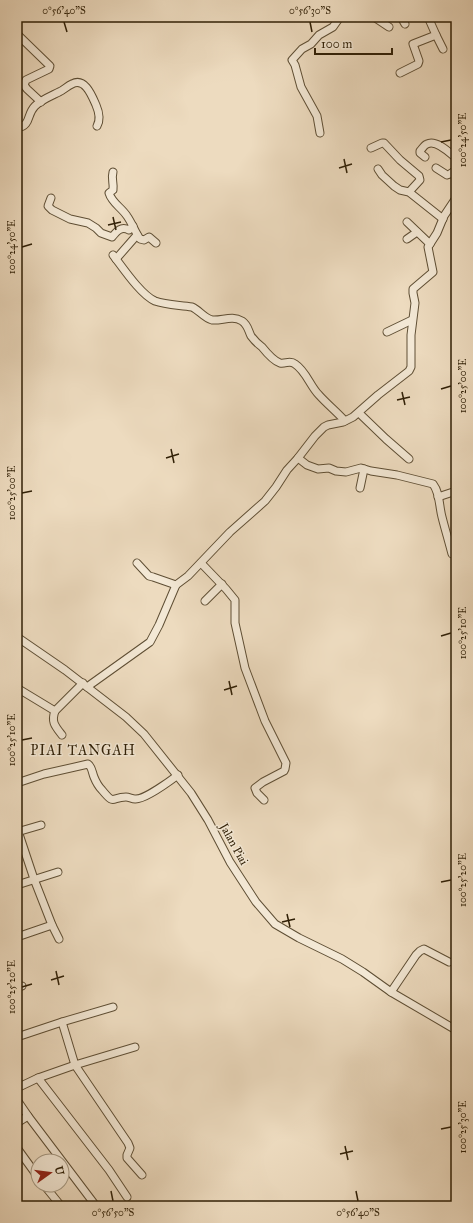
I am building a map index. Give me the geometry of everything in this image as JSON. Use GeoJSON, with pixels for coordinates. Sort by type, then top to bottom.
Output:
{"type":"FeatureCollection","features":[{"type":"Feature","properties":{"kind":"street"},"geometry":{"type":"LineString","coordinates":[[320,133],[317,116],[301,87],[295,65],[292,60],[302,49],[311,44],[319,35],[333,27],[340,17]]}},
{"type":"Feature","properties":{"kind":"street"},"geometry":{"type":"LineString","coordinates":[[374,17],[389,27]]}},
{"type":"Feature","properties":{"kind":"street"},"geometry":{"type":"LineString","coordinates":[[401,17],[405,24]]}},
{"type":"Feature","properties":{"kind":"street"},"geometry":{"type":"LineString","coordinates":[[428,17],[443,49]]}},
{"type":"Feature","properties":{"kind":"street"},"geometry":{"type":"LineString","coordinates":[[17,34],[50,66],[49,69],[24,82],[27,89],[41,102]]}},
{"type":"Feature","properties":{"kind":"street"},"geometry":{"type":"LineString","coordinates":[[400,73],[418,64],[413,44],[436,35]]}},
{"type":"Feature","properties":{"kind":"street"},"geometry":{"type":"LineString","coordinates":[[17,128],[22,128],[26,124],[35,106],[65,90],[72,84],[78,83],[86,87],[91,94],[98,110],[100,120],[97,126]]}},
{"type":"Feature","properties":{"kind":"street"},"geometry":{"type":"LineString","coordinates":[[371,148],[384,143],[400,160],[419,176],[420,180],[409,192]]}},
{"type":"Feature","properties":{"kind":"street"},"geometry":{"type":"LineString","coordinates":[[425,157],[420,153],[420,151],[429,143],[438,144],[456,158]]}},
{"type":"Feature","properties":{"kind":"street"},"geometry":{"type":"LineString","coordinates":[[436,168],[446,175],[456,170]]}},
{"type":"Feature","properties":{"kind":"street"},"geometry":{"type":"LineString","coordinates":[[378,169],[382,175],[398,188],[409,192],[443,219]]}},
{"type":"Feature","properties":{"kind":"street"},"geometry":{"type":"LineString","coordinates":[[113,172],[111,177],[114,186],[113,190],[109,192],[110,198],[124,212],[140,239],[144,240],[149,237],[156,243]]}},
{"type":"Feature","properties":{"kind":"street"},"geometry":{"type":"LineString","coordinates":[[51,198],[48,206],[52,210],[70,219],[88,223],[107,236],[112,237],[118,230],[125,228],[129,230],[133,226]]}},
{"type":"Feature","properties":{"kind":"street"},"geometry":{"type":"LineString","coordinates":[[62,735],[53,721],[55,710],[85,685],[150,642],[160,625],[176,585],[201,563],[230,532],[265,501],[276,488],[287,470],[315,436],[324,427],[345,421],[359,413],[378,395],[409,371],[411,367],[412,320],[415,303],[413,293],[414,289],[433,272],[428,247],[456,198]]}},
{"type":"Feature","properties":{"kind":"street"},"geometry":{"type":"LineString","coordinates":[[407,222],[430,244]]}},
{"type":"Feature","properties":{"kind":"street"},"geometry":{"type":"LineString","coordinates":[[408,239],[417,232]]}},
{"type":"Feature","properties":{"kind":"street"},"geometry":{"type":"LineString","coordinates":[[137,235],[115,257],[148,297],[154,300],[196,308],[206,318],[233,318],[243,322],[248,326],[252,337],[274,358],[282,363],[292,362],[299,367],[306,376],[310,385],[345,421]]}},
{"type":"Feature","properties":{"kind":"street"},"geometry":{"type":"LineString","coordinates":[[388,332],[412,320]]}},
{"type":"Feature","properties":{"kind":"street"},"geometry":{"type":"LineString","coordinates":[[359,413],[409,459]]}},
{"type":"Feature","properties":{"kind":"street"},"geometry":{"type":"LineString","coordinates":[[298,458],[307,465],[318,469],[330,468],[336,471],[346,472],[361,468],[430,482],[434,486],[438,497],[452,554]]}},
{"type":"Feature","properties":{"kind":"street"},"geometry":{"type":"LineString","coordinates":[[360,488],[364,469]]}},
{"type":"Feature","properties":{"kind":"street"},"geometry":{"type":"LineString","coordinates":[[438,497],[455,493]]}},
{"type":"Feature","properties":{"kind":"street"},"geometry":{"type":"LineString","coordinates":[[137,563],[152,578],[176,585]]}},
{"type":"Feature","properties":{"kind":"street"},"geometry":{"type":"LineString","coordinates":[[201,563],[222,584],[235,600],[235,623],[248,676],[265,721],[286,763],[284,771],[255,788],[257,793],[264,800]]}},
{"type":"Feature","properties":{"kind":"street"},"geometry":{"type":"LineString","coordinates":[[205,601],[222,584]]}},
{"type":"Feature","properties":{"kind":"street","name":"Jalan Piai"},"geometry":{"type":"LineString","coordinates":[[17,637],[85,685],[136,726],[155,746],[198,803],[230,862],[256,902],[275,924],[342,959],[391,992],[456,1030]]}},
{"type":"Feature","properties":{"kind":"street"},"geometry":{"type":"LineString","coordinates":[[17,688],[55,710]]}},
{"type":"Feature","properties":{"kind":"street"},"geometry":{"type":"LineString","coordinates":[[17,783],[44,774],[88,764],[90,765],[101,789],[110,799],[114,800],[127,796],[136,799],[153,792],[178,775]]}},
{"type":"Feature","properties":{"kind":"street"},"geometry":{"type":"LineString","coordinates":[[41,825],[17,830],[52,926],[59,939]]}},
{"type":"Feature","properties":{"kind":"street"},"geometry":{"type":"LineString","coordinates":[[17,885],[58,872]]}},
{"type":"Feature","properties":{"kind":"street"},"geometry":{"type":"LineString","coordinates":[[17,938],[52,926]]}},
{"type":"Feature","properties":{"kind":"street"},"geometry":{"type":"LineString","coordinates":[[391,992],[421,950],[424,949],[449,962]]}},
{"type":"Feature","properties":{"kind":"street"},"geometry":{"type":"LineString","coordinates":[[17,1037],[113,1007]]}},
{"type":"Feature","properties":{"kind":"street"},"geometry":{"type":"LineString","coordinates":[[62,1022],[75,1065],[128,1144],[130,1148],[127,1158],[142,1175]]}},
{"type":"Feature","properties":{"kind":"street"},"geometry":{"type":"LineString","coordinates":[[17,1088],[38,1078],[75,1065],[136,1047]]}},
{"type":"Feature","properties":{"kind":"street"},"geometry":{"type":"LineString","coordinates":[[38,1078],[109,1170],[127,1197]]}},
{"type":"Feature","properties":{"kind":"street"},"geometry":{"type":"LineString","coordinates":[[17,1100],[96,1206]]}},
{"type":"Feature","properties":{"kind":"street"},"geometry":{"type":"LineString","coordinates":[[17,1123],[28,1116]]}},
{"type":"Feature","properties":{"kind":"street"},"geometry":{"type":"LineString","coordinates":[[17,1148],[30,1166]]}},
{"type":"Feature","properties":{"kind":"street"},"geometry":{"type":"LineString","coordinates":[[50,1193],[61,1206]]}},
{"type":"Feature","properties":{"kind":"district","name":"PIAI TANGAH"},"geometry":{"type":"Point","coordinates":[83,750]}}]}
